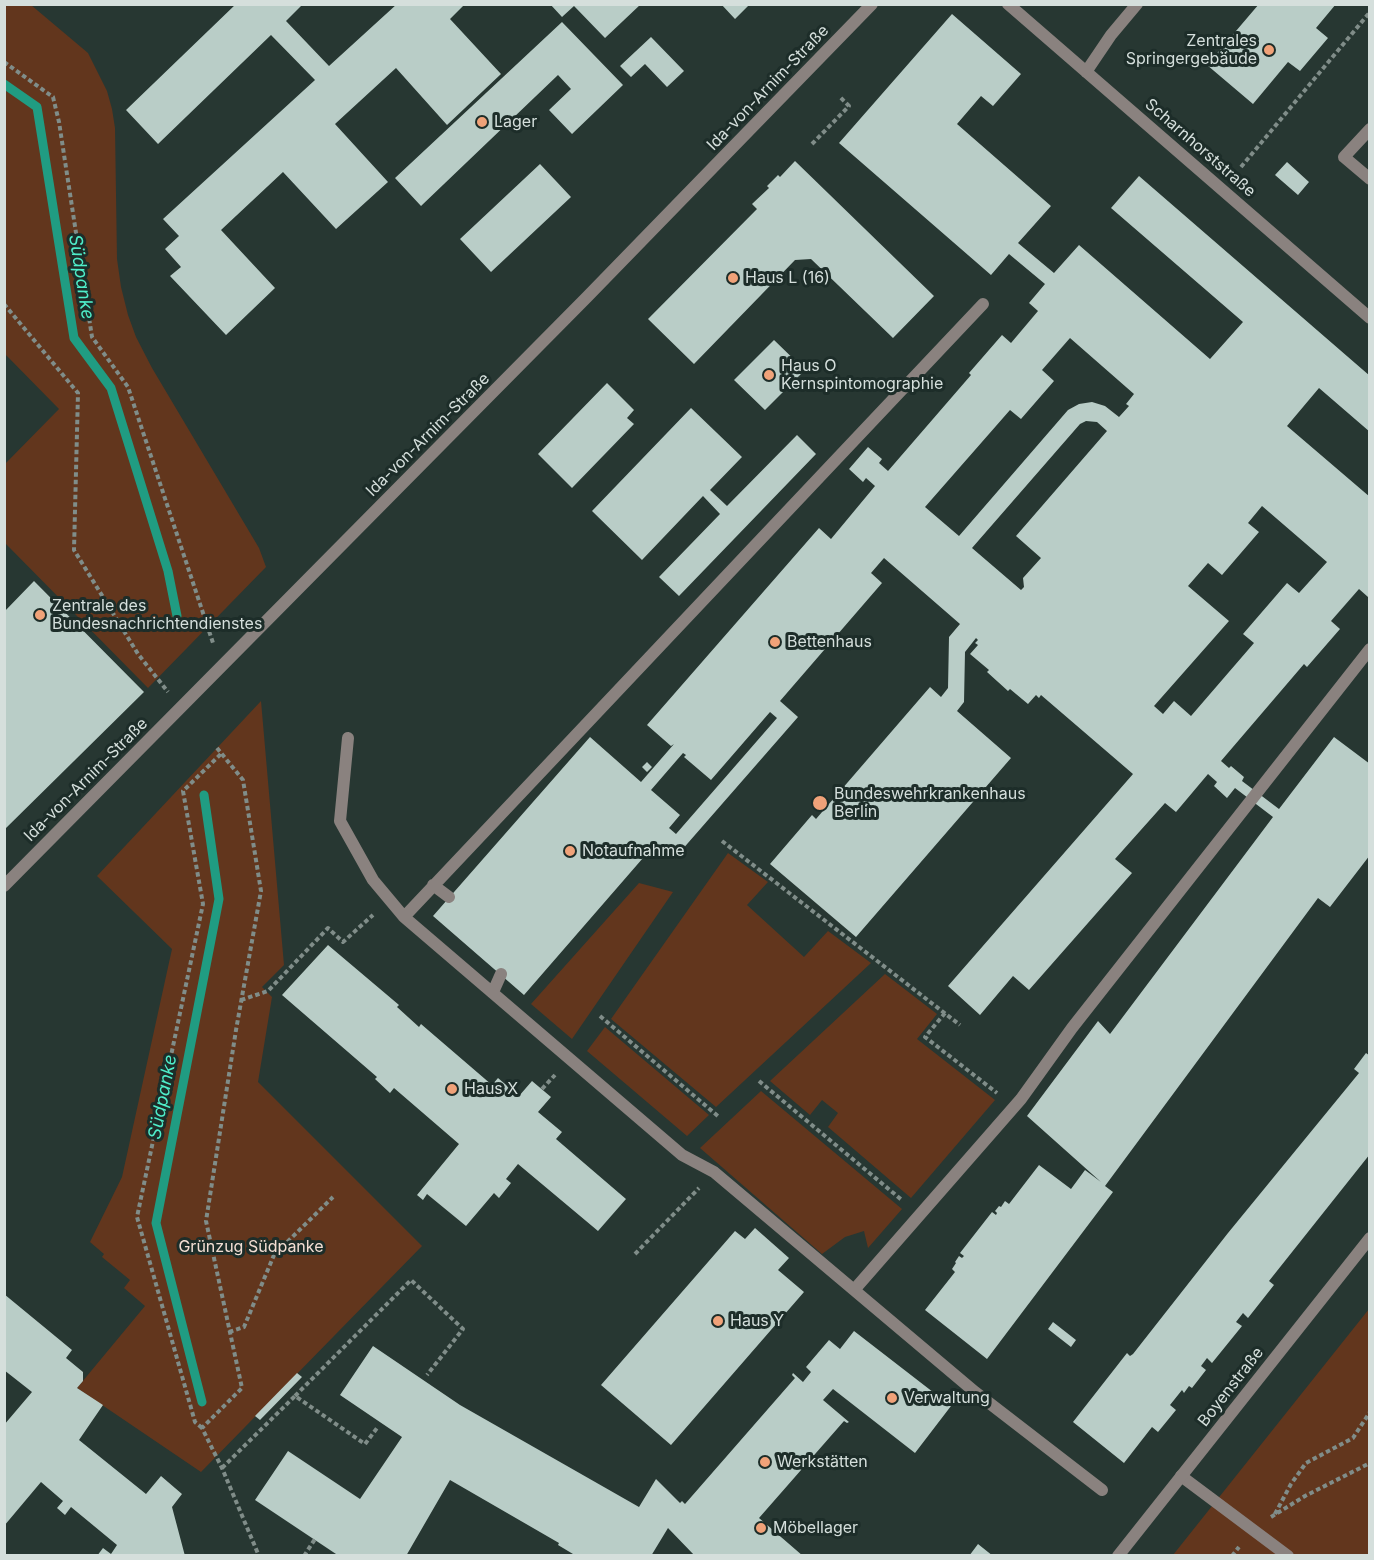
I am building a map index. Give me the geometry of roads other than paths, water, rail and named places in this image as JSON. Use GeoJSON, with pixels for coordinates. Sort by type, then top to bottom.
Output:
{"type":"FeatureCollection","features":[{"type":"Feature","properties":{"kind":"street","name":"Ida-von-Arnim-Straße"},"geometry":{"type":"LineString","coordinates":[[4,886],[579,306],[872,4]]}},
{"type":"Feature","properties":{"kind":"street","name":"Scharnhorststraße"},"geometry":{"type":"LineString","coordinates":[[1008,4],[1370,318]]}},
{"type":"Feature","properties":{"kind":"street"},"geometry":{"type":"LineString","coordinates":[[1086,72],[1111,35],[1137,4]]}},
{"type":"Feature","properties":{"kind":"street"},"geometry":{"type":"LineString","coordinates":[[1370,129],[1344,157],[1370,180]]}},
{"type":"Feature","properties":{"kind":"street"},"geometry":{"type":"LineString","coordinates":[[404,918],[983,304]]}},
{"type":"Feature","properties":{"kind":"street"},"geometry":{"type":"LineString","coordinates":[[854,1290],[1015,1107],[1072,1028],[1370,649]]}},
{"type":"Feature","properties":{"kind":"street"},"geometry":{"type":"LineString","coordinates":[[348,738],[340,821],[374,880],[404,918],[682,1155],[714,1172],[975,1392],[1102,1490]]}},
{"type":"Feature","properties":{"kind":"street"},"geometry":{"type":"LineString","coordinates":[[433,885],[449,897]]}},
{"type":"Feature","properties":{"kind":"street"},"geometry":{"type":"LineString","coordinates":[[492,992],[501,975]]}},
{"type":"Feature","properties":{"kind":"street","name":"Boyenstraße"},"geometry":{"type":"LineString","coordinates":[[1118,1556],[1370,1238]]}},
{"type":"Feature","properties":{"kind":"street"},"geometry":{"type":"LineString","coordinates":[[1181,1476],[1288,1556]]}},
{"type":"Feature","properties":{"kind":"waterway","name":"Südpanke"},"geometry":{"type":"LineString","coordinates":[[4,84],[37,107],[74,338],[111,388],[168,571],[177,616]]}},
{"type":"Feature","properties":{"kind":"waterway","name":"Südpanke"},"geometry":{"type":"LineString","coordinates":[[202,1402],[156,1223],[219,899],[204,795]]}},
{"type":"Feature","properties":{"kind":"place","name":"Zentrales Springergebäude"},"geometry":{"type":"Point","coordinates":[1269,50]}},
{"type":"Feature","properties":{"kind":"place","name":"Lager"},"geometry":{"type":"Point","coordinates":[482,122]}},
{"type":"Feature","properties":{"kind":"place","name":"Haus L (16)"},"geometry":{"type":"Point","coordinates":[733,278]}},
{"type":"Feature","properties":{"kind":"place","name":"Haus O Kernspintomographie"},"geometry":{"type":"Point","coordinates":[769,375]}},
{"type":"Feature","properties":{"kind":"place","name":"Zentrale des Bundesnachrichtendienstes"},"geometry":{"type":"Point","coordinates":[40,615]}},
{"type":"Feature","properties":{"kind":"place","name":"Bettenhaus"},"geometry":{"type":"Point","coordinates":[775,642]}},
{"type":"Feature","properties":{"kind":"place","name":"Bundeswehrkrankenhaus Berlin"},"geometry":{"type":"Point","coordinates":[820,803]}},
{"type":"Feature","properties":{"kind":"place","name":"Notaufnahme"},"geometry":{"type":"Point","coordinates":[570,851]}},
{"type":"Feature","properties":{"kind":"place","name":"Haus X"},"geometry":{"type":"Point","coordinates":[452,1089]}},
{"type":"Feature","properties":{"kind":"place","name":"Haus Y"},"geometry":{"type":"Point","coordinates":[718,1321]}},
{"type":"Feature","properties":{"kind":"place","name":"Verwaltung"},"geometry":{"type":"Point","coordinates":[892,1398]}},
{"type":"Feature","properties":{"kind":"place","name":"Werkstätten"},"geometry":{"type":"Point","coordinates":[765,1462]}},
{"type":"Feature","properties":{"kind":"place","name":"Möbellager"},"geometry":{"type":"Point","coordinates":[761,1528]}},
{"type":"Feature","properties":{"kind":"park label","name":"Grünzug Südpanke"},"geometry":{"type":"Point","coordinates":[251,1247]}}]}
